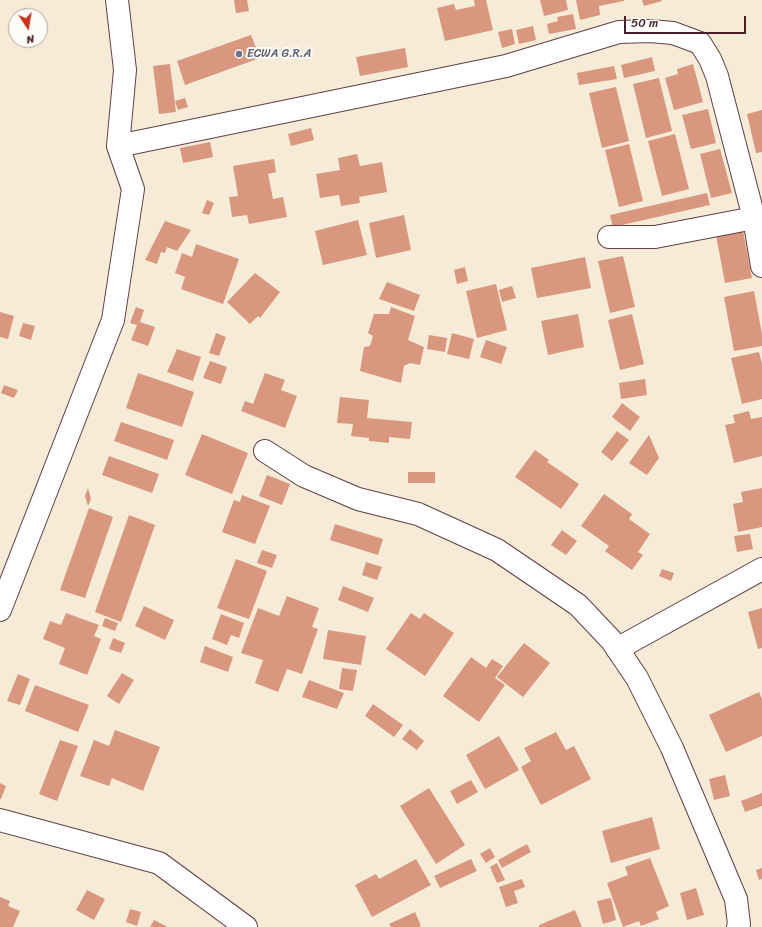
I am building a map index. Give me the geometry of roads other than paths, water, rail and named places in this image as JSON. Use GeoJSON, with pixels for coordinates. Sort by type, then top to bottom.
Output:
{"type":"FeatureCollection","features":[{"type":"Feature","properties":{"kind":"street"},"geometry":{"type":"LineString","coordinates":[[0,610],[113,320],[133,189],[118,146],[125,70],[117,0]]}},
{"type":"Feature","properties":{"kind":"street"},"geometry":{"type":"LineString","coordinates":[[118,146],[506,66],[619,32],[650,31],[673,33],[700,43],[710,59],[717,76],[754,218],[762,266]]}},
{"type":"Feature","properties":{"kind":"street"},"geometry":{"type":"LineString","coordinates":[[609,237],[655,237],[754,218]]}},
{"type":"Feature","properties":{"kind":"street"},"geometry":{"type":"LineString","coordinates":[[265,451],[304,476],[358,498],[418,514],[496,550],[578,605],[612,641],[637,678],[672,748],[736,899],[739,924],[738,927]]}},
{"type":"Feature","properties":{"kind":"street"},"geometry":{"type":"LineString","coordinates":[[617,649],[762,569]]}},
{"type":"Feature","properties":{"kind":"street"},"geometry":{"type":"LineString","coordinates":[[0,820],[159,863],[246,927]]}},
{"type":"Feature","properties":{"kind":"place","name":"ECWA G.R.A"},"geometry":{"type":"Point","coordinates":[239,54]}}]}
